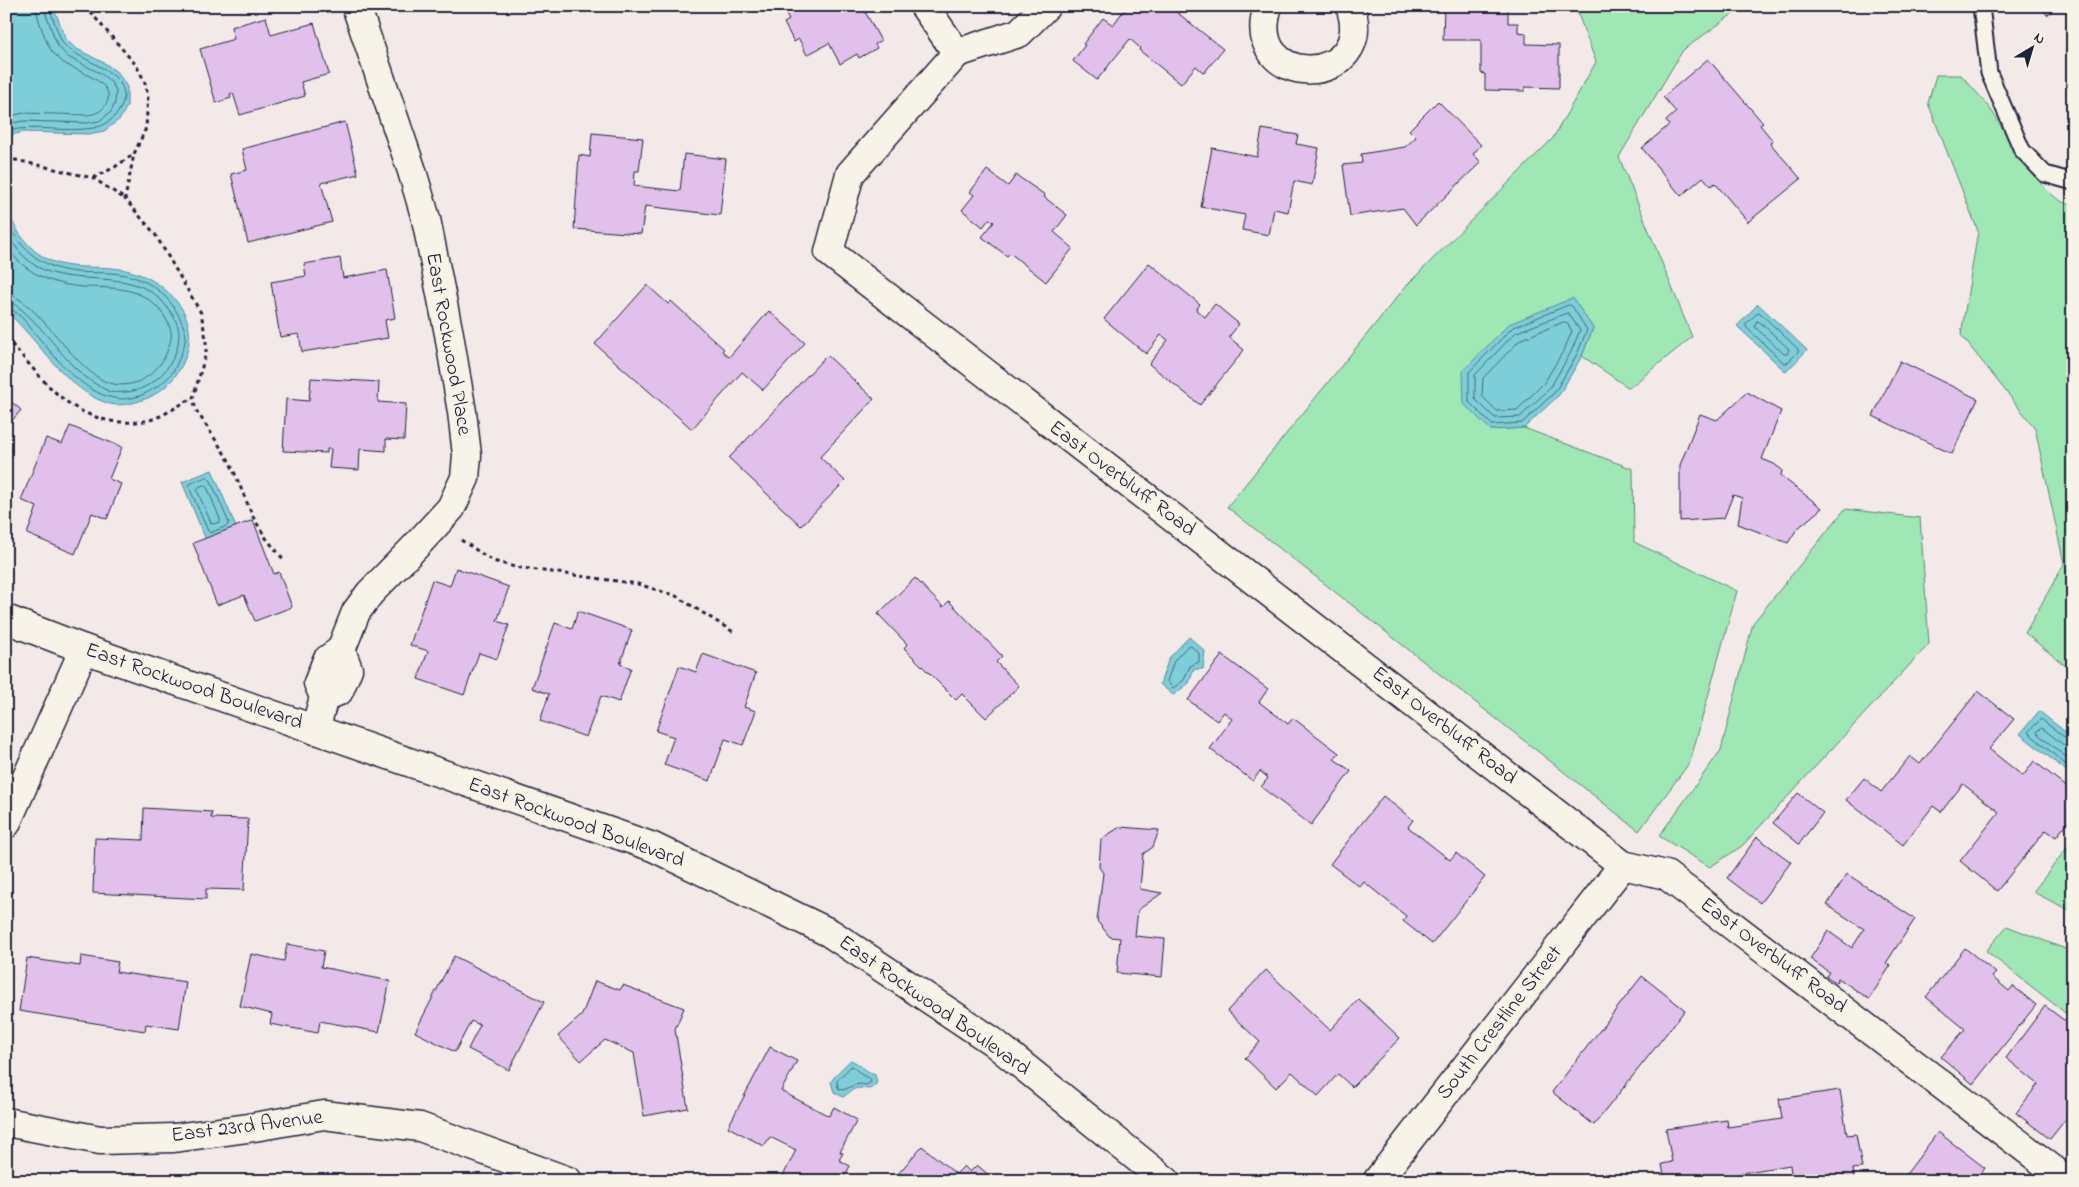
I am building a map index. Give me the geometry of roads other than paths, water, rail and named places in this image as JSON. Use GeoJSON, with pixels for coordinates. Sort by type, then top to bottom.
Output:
{"type":"FeatureCollection","features":[{"type":"Feature","properties":{"kind":"street","name":"East Rockwood Place"},"geometry":{"type":"LineString","coordinates":[[315,730],[324,697],[339,691],[348,669],[341,650],[356,612],[370,593],[451,508],[465,478],[467,455],[462,412],[438,273],[426,219],[412,171],[356,6]]}},
{"type":"Feature","properties":{"kind":"street"},"geometry":{"type":"LineString","coordinates":[[924,6],[957,54],[1019,33],[1046,6]]}},
{"type":"Feature","properties":{"kind":"street"},"geometry":{"type":"LineString","coordinates":[[1268,6],[1264,20],[1264,34],[1269,48],[1278,58],[1290,66],[1303,70],[1317,70],[1330,65],[1342,56],[1350,45],[1354,31],[1350,6]]}},
{"type":"Feature","properties":{"kind":"street","name":"East Overbluff Road"},"geometry":{"type":"LineString","coordinates":[[957,54],[850,174],[829,252],[1085,452],[1259,583],[1623,864],[1666,875],[2068,1181]]}},
{"type":"Feature","properties":{"kind":"street","name":"East Rockwood Boulevard"},"geometry":{"type":"LineString","coordinates":[[6,619],[84,649],[653,847],[830,933],[992,1041],[1166,1181]]}},
{"type":"Feature","properties":{"kind":"street"},"geometry":{"type":"LineString","coordinates":[[6,824],[84,649]]}},
{"type":"Feature","properties":{"kind":"street","name":"South Crestline Street"},"geometry":{"type":"LineString","coordinates":[[1377,1181],[1623,864]]}},
{"type":"Feature","properties":{"kind":"street","name":"East 23rd Avenue"},"geometry":{"type":"LineString","coordinates":[[6,1122],[100,1140],[174,1138],[324,1115],[420,1127],[568,1181]]}},
{"type":"Feature","properties":{"kind":"lane"},"geometry":{"type":"LineString","coordinates":[[1981,6],[1989,73],[2022,150],[2045,174],[2073,182]]}},
{"type":"Feature","properties":{"kind":"water"},"geometry":{"type":"Polygon","coordinates":[[[6,6],[53,6],[66,39],[75,48],[106,64],[118,73],[127,87],[127,106],[120,119],[104,131],[88,134],[24,132],[6,136],[6,6]]]}},
{"type":"Feature","properties":{"kind":"water"},"geometry":{"type":"Polygon","coordinates":[[[6,208],[25,241],[42,256],[58,264],[131,271],[148,278],[171,295],[181,307],[187,319],[189,339],[182,366],[163,389],[141,401],[125,404],[115,405],[94,398],[67,377],[6,311],[6,208]]]}},
{"type":"Feature","properties":{"kind":"water"},"geometry":{"type":"Polygon","coordinates":[[[1573,298],[1593,328],[1582,356],[1559,395],[1524,428],[1491,430],[1464,404],[1463,371],[1509,324],[1573,298]]]}},
{"type":"Feature","properties":{"kind":"water"},"geometry":{"type":"Polygon","coordinates":[[[1758,304],[1807,350],[1786,372],[1737,326],[1758,304]]]}},
{"type":"Feature","properties":{"kind":"water"},"geometry":{"type":"Polygon","coordinates":[[[212,470],[236,527],[206,540],[182,482],[212,470]]]}},
{"type":"Feature","properties":{"kind":"water"},"geometry":{"type":"Polygon","coordinates":[[[1189,637],[1205,651],[1203,669],[1194,669],[1189,683],[1173,695],[1160,684],[1169,658],[1189,637]]]}},
{"type":"Feature","properties":{"kind":"water"},"geometry":{"type":"Polygon","coordinates":[[[2039,711],[2073,738],[2073,766],[2068,772],[2020,734],[2039,711]]]}},
{"type":"Feature","properties":{"kind":"water"},"geometry":{"type":"Polygon","coordinates":[[[851,1060],[875,1075],[877,1082],[871,1088],[857,1088],[843,1097],[834,1092],[831,1082],[851,1060]]]}}]}
